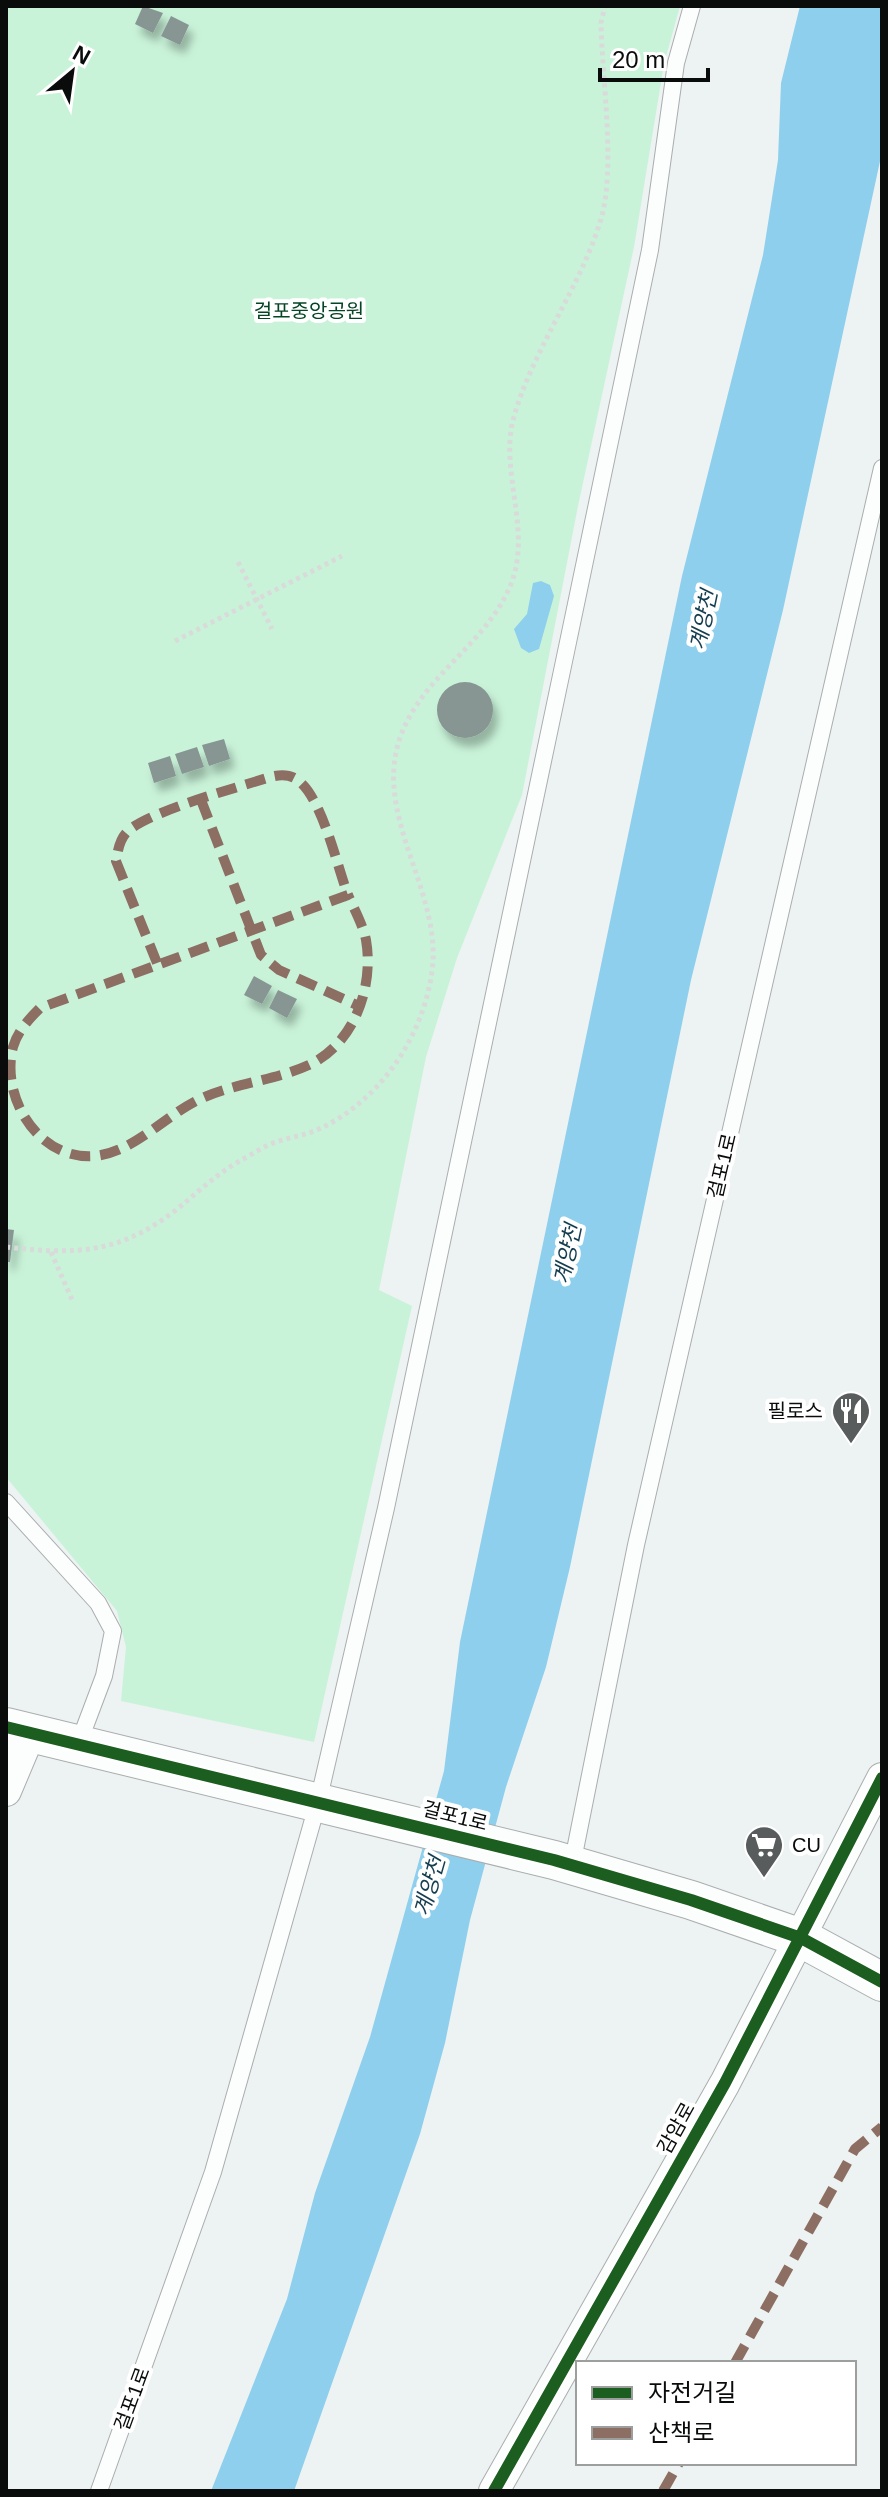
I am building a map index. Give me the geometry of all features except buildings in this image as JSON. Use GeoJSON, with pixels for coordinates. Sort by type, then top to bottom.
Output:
{"type":"FeatureCollection","features":[{"type":"Feature","properties":{"kind":"street","name":"걸포1로"},"geometry":{"type":"LineString","coordinates":[[18,1731],[563,1863],[691,1900],[801,1938],[882,1982]]}},
{"type":"Feature","properties":{"kind":"street"},"geometry":{"type":"LineString","coordinates":[[6,1791],[18,1731]]}},
{"type":"Feature","properties":{"kind":"street","name":"감암로"},"geometry":{"type":"LineString","coordinates":[[494,2491],[725,2083],[882,1778]]}},
{"type":"Feature","properties":{"kind":"lane"},"geometry":{"type":"LineString","coordinates":[[331,1806],[386,1508],[650,250],[676,63],[692,6]]}},
{"type":"Feature","properties":{"kind":"lane","name":"걸포1로"},"geometry":{"type":"LineString","coordinates":[[563,1863],[882,468]]}},
{"type":"Feature","properties":{"kind":"lane"},"geometry":{"type":"LineString","coordinates":[[6,1502],[98,1603],[113,1631],[104,1676],[78,1747]]}},
{"type":"Feature","properties":{"kind":"lane","name":"걸포1로"},"geometry":{"type":"LineString","coordinates":[[99,2491],[213,2172],[331,1806]]}},
{"type":"Feature","properties":{"kind":"path"},"geometry":{"type":"LineString","coordinates":[[6,1247],[51,1252],[100,1250],[138,1235],[175,1210],[213,1176],[275,1142],[315,1131],[345,1115],[373,1091],[404,1051],[423,1011],[432,972],[434,936],[404,843],[394,765],[402,734],[424,691],[487,627],[513,579],[519,537],[512,423],[601,217],[608,172],[601,23],[605,6]]}},
{"type":"Feature","properties":{"kind":"path"},"geometry":{"type":"LineString","coordinates":[[175,641],[342,556]]}},
{"type":"Feature","properties":{"kind":"path"},"geometry":{"type":"LineString","coordinates":[[238,562],[272,629]]}},
{"type":"Feature","properties":{"kind":"path"},"geometry":{"type":"LineString","coordinates":[[51,1252],[73,1302]]}},
{"type":"Feature","properties":{"kind":"green space","name":"걸포중앙공원"},"geometry":{"type":"Polygon","coordinates":[[[6,6],[680,6],[664,64],[634,247],[578,506],[522,795],[457,958],[426,1057],[379,1290],[412,1306],[314,1742],[121,1701],[126,1647],[117,1611],[6,1477],[6,6]]]}},
{"type":"Feature","properties":{"kind":"water","name":"계양천"},"geometry":{"type":"Polygon","coordinates":[[[800,6],[882,6],[882,152],[783,610],[691,980],[570,1567],[546,1667],[506,1787],[470,1920],[445,2043],[420,2134],[294,2491],[211,2491],[287,2299],[315,2193],[370,2037],[444,1771],[460,1642],[682,576],[763,255],[778,160],[781,83],[800,6]]]}},
{"type":"Feature","properties":{"kind":"water"},"geometry":{"type":"Polygon","coordinates":[[[541,581],[550,585],[554,596],[539,649],[529,653],[521,648],[514,629],[527,614],[533,583],[541,581]]]}},
{"type":"Feature","properties":{"kind":"marked path"},"geometry":{"type":"LineString","coordinates":[[157,963],[116,861],[126,833],[152,817],[194,801],[274,776],[286,775],[297,779],[316,804],[348,895],[40,1008],[15,1041],[10,1067],[12,1086],[28,1122],[41,1137],[57,1148],[75,1155],[109,1153],[135,1141],[196,1101],[297,1070],[326,1054],[350,1027],[364,994],[367,976],[366,940],[348,895]]}},
{"type":"Feature","properties":{"kind":"marked path"},"geometry":{"type":"LineString","coordinates":[[201,800],[261,955],[279,970],[359,1006]]}},
{"type":"Feature","properties":{"kind":"marked path"},"geometry":{"type":"LineString","coordinates":[[736,2361],[855,2149],[882,2127]]}},
{"type":"Feature","properties":{"kind":"marked path"},"geometry":{"type":"LineString","coordinates":[[663,2491],[678,2465]]}},
{"type":"Feature","properties":{"kind":"cycle path"},"geometry":{"type":"LineString","coordinates":[[6,1727],[554,1860],[691,1900],[801,1938],[882,1982]]}},
{"type":"Feature","properties":{"kind":"cycle path"},"geometry":{"type":"LineString","coordinates":[[494,2491],[725,2083],[882,1778]]}},
{"type":"Feature","properties":{"kind":"place","name":"필로스"},"geometry":{"type":"Point","coordinates":[851,1445]}},
{"type":"Feature","properties":{"kind":"place","name":"CU"},"geometry":{"type":"Point","coordinates":[764,1879]}}]}
